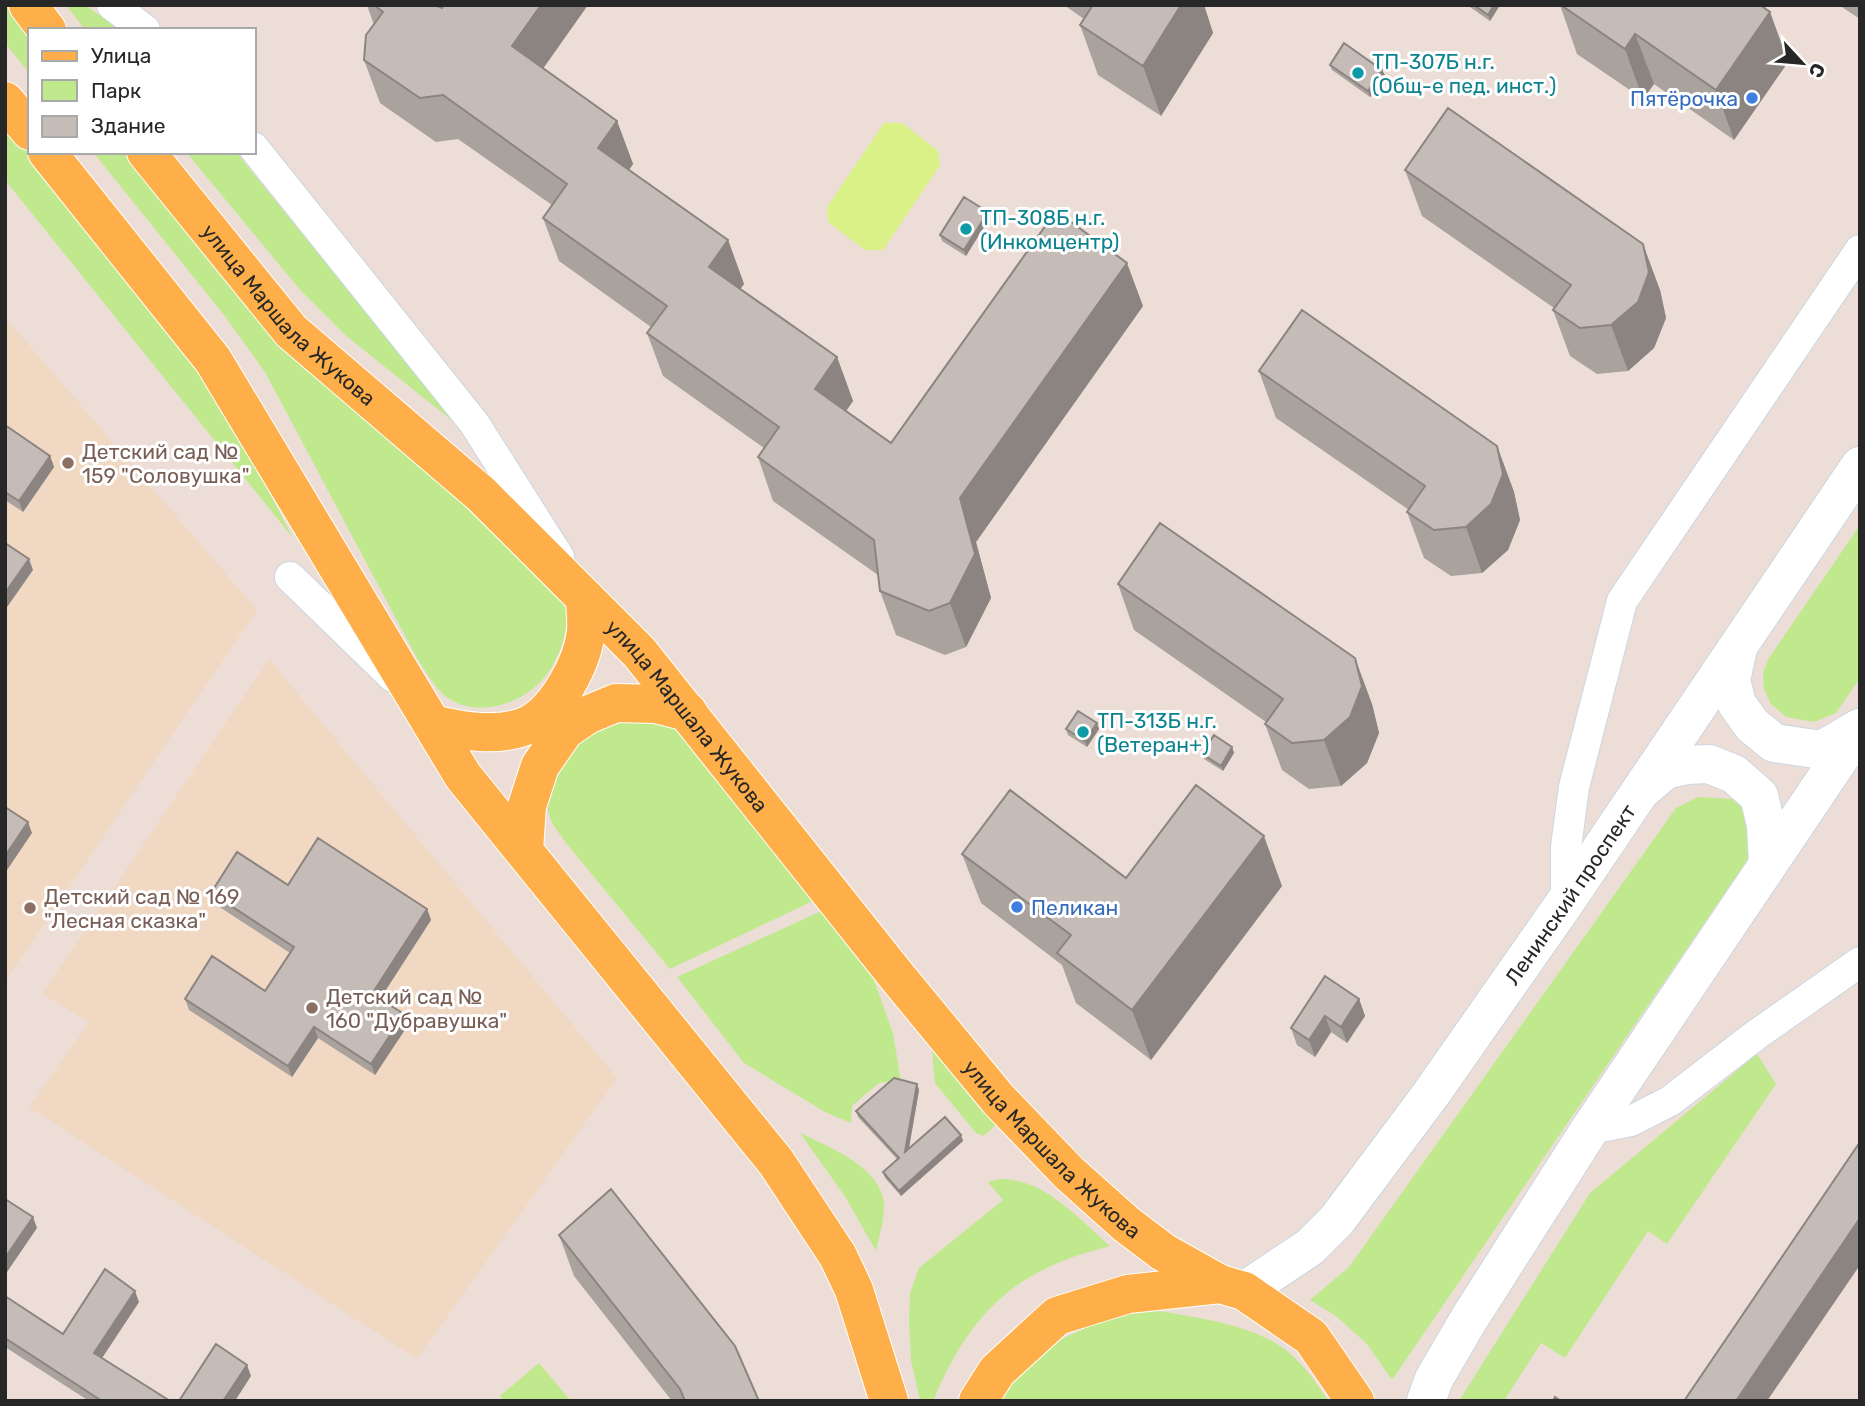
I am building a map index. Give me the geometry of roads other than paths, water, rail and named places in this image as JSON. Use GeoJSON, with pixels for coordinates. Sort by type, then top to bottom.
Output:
{"type":"FeatureCollection","features":[{"type":"Feature","properties":{"kind":"main road"},"geometry":{"type":"LineString","coordinates":[[27,5],[45,28]]}},
{"type":"Feature","properties":{"kind":"main road"},"geometry":{"type":"LineString","coordinates":[[5,100],[28,129]]}},
{"type":"Feature","properties":{"kind":"main road"},"geometry":{"type":"LineString","coordinates":[[49,154],[213,360],[463,776],[776,1162],[838,1256],[854,1290],[889,1401]]}},
{"type":"Feature","properties":{"kind":"main road","name":"улица Маршала Жукова"},"geometry":{"type":"LineString","coordinates":[[148,154],[291,331],[481,494],[639,652],[895,974],[998,1099],[1069,1174],[1163,1252],[1232,1288],[1311,1337],[1355,1401]]}},
{"type":"Feature","properties":{"kind":"main road","name":"Ленинский проспект"},"geometry":{"type":"LineString","coordinates":[[1232,1288],[1310,1247],[1337,1220],[1431,1094],[1566,901],[1860,466]]}},
{"type":"Feature","properties":{"kind":"main road"},"geometry":{"type":"LineString","coordinates":[[425,713],[460,730],[500,731],[528,725],[550,709],[573,672],[586,632],[585,598]]}},
{"type":"Feature","properties":{"kind":"main road"},"geometry":{"type":"LineString","coordinates":[[1740,642],[1731,680],[1737,704],[1752,725],[1774,743],[1822,750],[1860,728]]}},
{"type":"Feature","properties":{"kind":"main road"},"geometry":{"type":"LineString","coordinates":[[524,850],[527,806],[540,766],[565,730],[587,715],[615,703],[656,704],[688,712]]}},
{"type":"Feature","properties":{"kind":"main road"},"geometry":{"type":"LineString","coordinates":[[1426,1401],[1434,1379],[1469,1319],[1590,1129],[1860,728]]}},
{"type":"Feature","properties":{"kind":"main road"},"geometry":{"type":"LineString","coordinates":[[1639,792],[1665,770],[1687,765],[1709,764],[1734,774],[1759,796],[1766,825],[1768,864]]}},
{"type":"Feature","properties":{"kind":"main road"},"geometry":{"type":"LineString","coordinates":[[978,1401],[997,1371],[1057,1317],[1128,1294],[1232,1288]]}},
{"type":"Feature","properties":{"kind":"street"},"geometry":{"type":"LineString","coordinates":[[112,5],[142,28]]}},
{"type":"Feature","properties":{"kind":"street"},"geometry":{"type":"LineString","coordinates":[[256,150],[474,423],[585,598]]}},
{"type":"Feature","properties":{"kind":"street"},"geometry":{"type":"LineString","coordinates":[[1566,901],[1566,847],[1574,787],[1622,601],[1860,250]]}},
{"type":"Feature","properties":{"kind":"street"},"geometry":{"type":"LineString","coordinates":[[290,577],[425,713]]}},
{"type":"Feature","properties":{"kind":"street"},"geometry":{"type":"LineString","coordinates":[[1590,1129],[1631,1121],[1670,1101],[1756,1035],[1860,962]]}},
{"type":"Feature","properties":{"kind":"place","name":"ТП-307Б н.г. (Общ-е пед. инст.)"},"geometry":{"type":"Point","coordinates":[1358,73]}},
{"type":"Feature","properties":{"kind":"place","name":"Пятёрочка"},"geometry":{"type":"Point","coordinates":[1752,98]}},
{"type":"Feature","properties":{"kind":"place","name":"ТП-308Б н.г. (Инкомцентр)"},"geometry":{"type":"Point","coordinates":[966,229]}},
{"type":"Feature","properties":{"kind":"place","name":"Детский сад № 159 \"Соловушка\""},"geometry":{"type":"Point","coordinates":[68,463]}},
{"type":"Feature","properties":{"kind":"place","name":"ТП-313Б н.г. (Ветеран+)"},"geometry":{"type":"Point","coordinates":[1083,732]}},
{"type":"Feature","properties":{"kind":"place","name":"Пеликан"},"geometry":{"type":"Point","coordinates":[1017,907]}},
{"type":"Feature","properties":{"kind":"place","name":"Детский сад № 169 \"Лесная сказка\""},"geometry":{"type":"Point","coordinates":[30,908]}},
{"type":"Feature","properties":{"kind":"place","name":"Детский сад № 160 \"Дубравушка\""},"geometry":{"type":"Point","coordinates":[312,1008]}}]}
